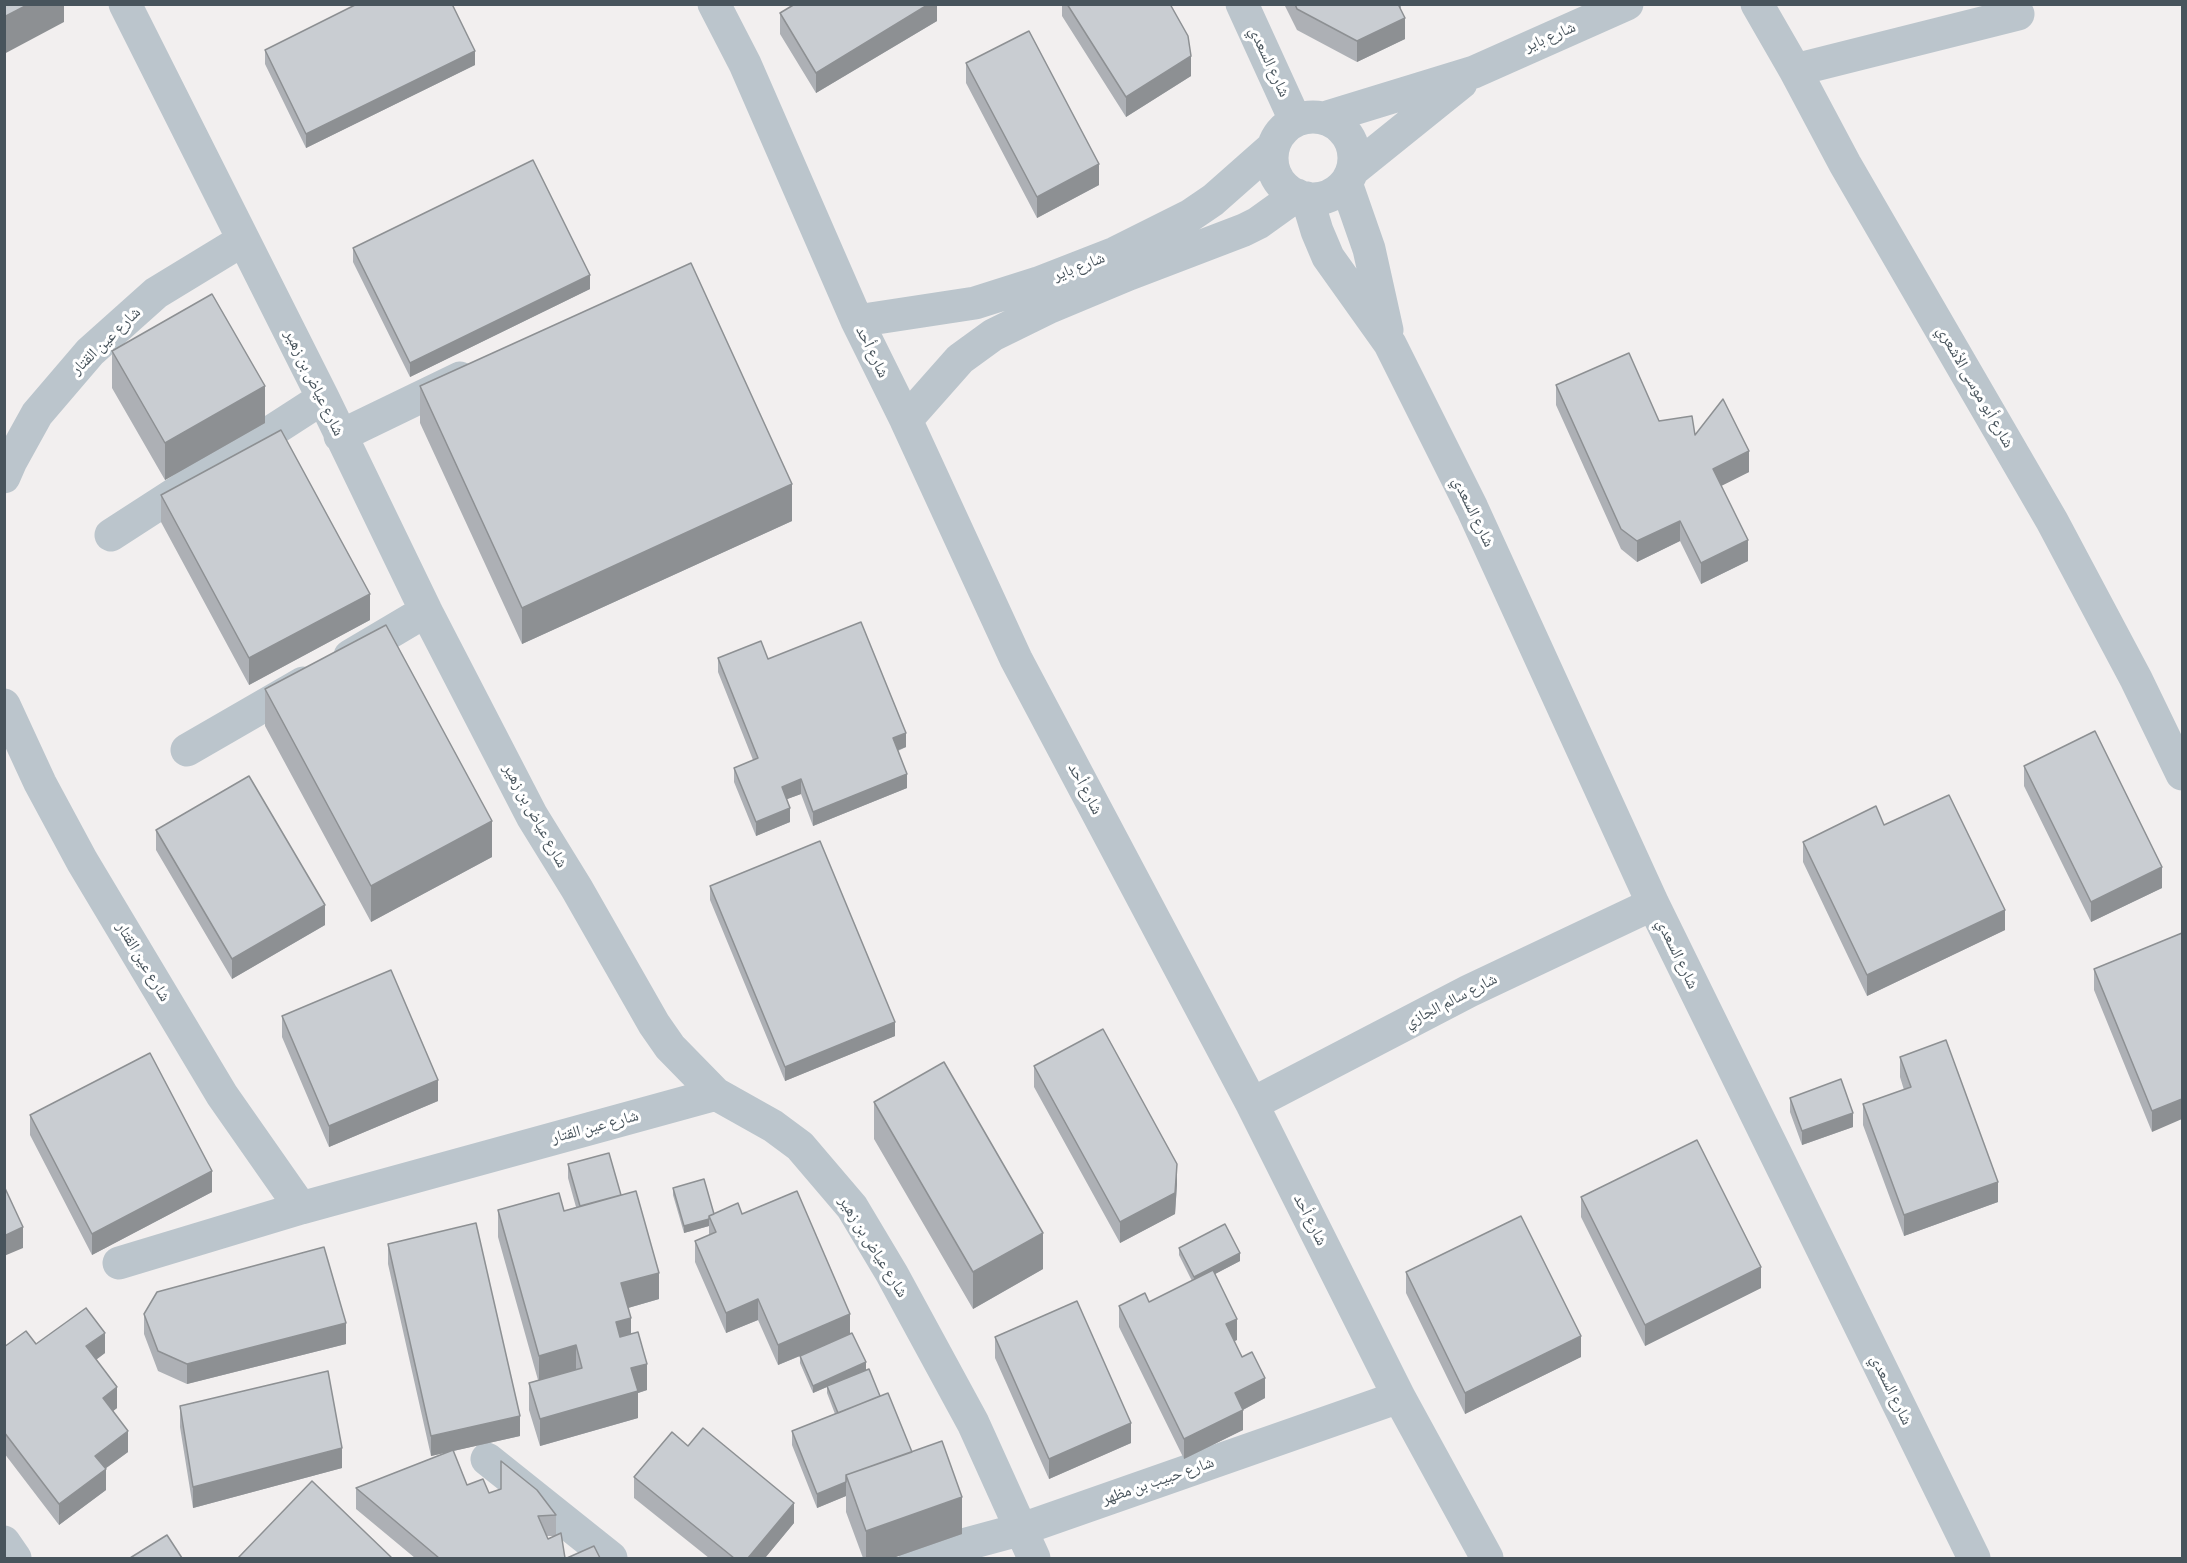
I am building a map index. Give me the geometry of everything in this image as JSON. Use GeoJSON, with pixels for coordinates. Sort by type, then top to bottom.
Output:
{"type":"FeatureCollection","features":[{"type":"Feature","properties":{"kind":"street","name":"شارع عياض بن زهير"},"geometry":{"type":"LineString","coordinates":[[125,4],[323,398],[426,611],[532,816],[654,1024],[670,1047],[716,1094],[773,1126],[800,1146],[852,1207],[892,1274],[973,1423],[1034,1558]]}},
{"type":"Feature","properties":{"kind":"street","name":"شارع أحد"},"geometry":{"type":"LineString","coordinates":[[714,4],[745,64],[856,321],[906,420],[1016,659],[1252,1104],[1399,1397],[1487,1558]]}},
{"type":"Feature","properties":{"kind":"street","name":"شارع السعدي"},"geometry":{"type":"LineString","coordinates":[[1242,4],[1310,119]]}},
{"type":"Feature","properties":{"kind":"street","name":"شارع باير"},"geometry":{"type":"LineString","coordinates":[[1310,119],[1474,72],[1626,4]]}},
{"type":"Feature","properties":{"kind":"street","name":"شارع أبو موسى الأشعري"},"geometry":{"type":"LineString","coordinates":[[1757,4],[1845,164],[2052,521],[2136,679],[2182,774]]}},
{"type":"Feature","properties":{"kind":"street"},"geometry":{"type":"LineString","coordinates":[[1795,70],[2019,14]]}},
{"type":"Feature","properties":{"kind":"street","name":"شارع باير"},"geometry":{"type":"LineString","coordinates":[[1349,177],[1474,72]]}},
{"type":"Feature","properties":{"kind":"street"},"geometry":{"type":"LineString","coordinates":[[1310,119],[1339,125],[1350,138],[1355,154],[1349,177],[1335,193],[1322,198],[1302,197],[1287,189],[1274,170],[1272,159],[1273,147],[1285,127],[1310,119]]}},
{"type":"Feature","properties":{"kind":"street","name":"شارع باير"},"geometry":{"type":"LineString","coordinates":[[856,321],[975,303],[1038,283],[1115,253],[1191,215],[1214,200],[1273,147]]}},
{"type":"Feature","properties":{"kind":"street","name":"شارع السعدي"},"geometry":{"type":"LineString","coordinates":[[1349,177],[1369,249],[1390,344]]}},
{"type":"Feature","properties":{"kind":"street","name":"شارع باير"},"geometry":{"type":"LineString","coordinates":[[906,420],[960,359],[993,335],[1050,307],[1244,230],[1302,197]]}},
{"type":"Feature","properties":{"kind":"street","name":"شارع السعدي"},"geometry":{"type":"LineString","coordinates":[[1302,197],[1328,256],[1390,344],[1472,508],[1653,904],[1974,1558]]}},
{"type":"Feature","properties":{"kind":"street","name":"شارع عين القتار"},"geometry":{"type":"LineString","coordinates":[[4,477],[37,414],[90,352],[156,293],[243,240]]}},
{"type":"Feature","properties":{"kind":"street"},"geometry":{"type":"LineString","coordinates":[[340,436],[486,365]]}},
{"type":"Feature","properties":{"kind":"street"},"geometry":{"type":"LineString","coordinates":[[111,535],[323,398]]}},
{"type":"Feature","properties":{"kind":"street"},"geometry":{"type":"LineString","coordinates":[[187,750],[426,611]]}},
{"type":"Feature","properties":{"kind":"street","name":"شارع عين القتار"},"geometry":{"type":"LineString","coordinates":[[4,705],[40,783],[82,861],[222,1095],[301,1208]]}},
{"type":"Feature","properties":{"kind":"street","name":"شارع سالم الجازي"},"geometry":{"type":"LineString","coordinates":[[1252,1104],[1469,991],[1653,904]]}},
{"type":"Feature","properties":{"kind":"street","name":"شارع عين القتار"},"geometry":{"type":"LineString","coordinates":[[119,1263],[301,1208],[716,1094]]}},
{"type":"Feature","properties":{"kind":"street","name":"شارع حبيب بن مظهر"},"geometry":{"type":"LineString","coordinates":[[915,1558],[1022,1529],[1399,1397]]}},
{"type":"Feature","properties":{"kind":"street"},"geometry":{"type":"LineString","coordinates":[[487,1460],[611,1558]]}},
{"type":"Feature","properties":{"kind":"street"},"geometry":{"type":"LineString","coordinates":[[4,1542],[15,1558]]}},
{"type":"Feature","properties":{"kind":"building"},"geometry":{"type":"Polygon","coordinates":[[[4,4],[29,4],[4,17],[4,4]]]}},
{"type":"Feature","properties":{"kind":"building"},"geometry":{"type":"Polygon","coordinates":[[[357,4],[452,4],[475,51],[306,134],[265,50],[357,4]]]}},
{"type":"Feature","properties":{"kind":"building"},"geometry":{"type":"Polygon","coordinates":[[[795,4],[929,4],[816,73],[780,13],[795,4]]]}},
{"type":"Feature","properties":{"kind":"building"},"geometry":{"type":"Polygon","coordinates":[[[1067,4],[1170,4],[1188,36],[1191,56],[1126,97],[1067,4]]]}},
{"type":"Feature","properties":{"kind":"building"},"geometry":{"type":"Polygon","coordinates":[[[1295,4],[1398,4],[1405,18],[1357,41],[1297,9],[1295,4]]]}},
{"type":"Feature","properties":{"kind":"building"},"geometry":{"type":"Polygon","coordinates":[[[1029,31],[1099,164],[1037,197],[966,63],[1029,31]]]}},
{"type":"Feature","properties":{"kind":"building"},"geometry":{"type":"Polygon","coordinates":[[[533,160],[590,275],[410,363],[353,248],[533,160]]]}},
{"type":"Feature","properties":{"kind":"building"},"geometry":{"type":"Polygon","coordinates":[[[691,263],[792,484],[522,608],[420,386],[691,263]]]}},
{"type":"Feature","properties":{"kind":"building"},"geometry":{"type":"Polygon","coordinates":[[[212,294],[265,386],[165,443],[112,351],[212,294]]]}},
{"type":"Feature","properties":{"kind":"building"},"geometry":{"type":"Polygon","coordinates":[[[1629,353],[1659,421],[1692,416],[1695,435],[1723,399],[1749,451],[1713,469],[1748,540],[1701,563],[1680,521],[1637,541],[1621,529],[1556,385],[1629,353]]]}},
{"type":"Feature","properties":{"kind":"building"},"geometry":{"type":"Polygon","coordinates":[[[281,430],[370,594],[249,658],[161,495],[281,430]]]}},
{"type":"Feature","properties":{"kind":"building"},"geometry":{"type":"Polygon","coordinates":[[[861,622],[906,733],[893,738],[907,774],[813,812],[801,779],[782,787],[790,808],[756,822],[734,768],[758,758],[718,658],[761,641],[768,659],[861,622]]]}},
{"type":"Feature","properties":{"kind":"building"},"geometry":{"type":"Polygon","coordinates":[[[386,625],[492,821],[371,886],[265,689],[386,625]]]}},
{"type":"Feature","properties":{"kind":"building"},"geometry":{"type":"Polygon","coordinates":[[[2095,731],[2162,867],[2091,902],[2024,766],[2095,731]]]}},
{"type":"Feature","properties":{"kind":"building"},"geometry":{"type":"Polygon","coordinates":[[[249,776],[325,905],[232,959],[156,830],[249,776]]]}},
{"type":"Feature","properties":{"kind":"building"},"geometry":{"type":"Polygon","coordinates":[[[1949,795],[2005,910],[1867,975],[1803,842],[1876,806],[1884,825],[1949,795]]]}},
{"type":"Feature","properties":{"kind":"building"},"geometry":{"type":"Polygon","coordinates":[[[820,841],[895,1022],[785,1067],[710,886],[820,841]]]}},
{"type":"Feature","properties":{"kind":"building"},"geometry":{"type":"Polygon","coordinates":[[[2182,933],[2182,1099],[2152,1111],[2094,969],[2182,933]]]}},
{"type":"Feature","properties":{"kind":"building"},"geometry":{"type":"Polygon","coordinates":[[[391,970],[438,1080],[329,1126],[282,1016],[391,970]]]}},
{"type":"Feature","properties":{"kind":"building"},"geometry":{"type":"Polygon","coordinates":[[[1103,1029],[1177,1164],[1175,1193],[1120,1222],[1034,1066],[1103,1029]]]}},
{"type":"Feature","properties":{"kind":"building"},"geometry":{"type":"Polygon","coordinates":[[[1946,1040],[1998,1182],[1904,1215],[1863,1104],[1911,1087],[1900,1057],[1946,1040]]]}},
{"type":"Feature","properties":{"kind":"building"},"geometry":{"type":"Polygon","coordinates":[[[150,1053],[212,1171],[92,1234],[30,1115],[150,1053]]]}},
{"type":"Feature","properties":{"kind":"building"},"geometry":{"type":"Polygon","coordinates":[[[944,1062],[1043,1233],[973,1272],[874,1102],[944,1062]]]}},
{"type":"Feature","properties":{"kind":"building"},"geometry":{"type":"Polygon","coordinates":[[[1841,1079],[1853,1113],[1802,1131],[1790,1098],[1841,1079]]]}},
{"type":"Feature","properties":{"kind":"building"},"geometry":{"type":"Polygon","coordinates":[[[1697,1140],[1761,1267],[1645,1325],[1581,1197],[1697,1140]]]}},
{"type":"Feature","properties":{"kind":"building"},"geometry":{"type":"Polygon","coordinates":[[[609,1153],[621,1195],[580,1206],[568,1164],[609,1153]]]}},
{"type":"Feature","properties":{"kind":"building"},"geometry":{"type":"Polygon","coordinates":[[[704,1179],[714,1214],[709,1216],[709,1219],[684,1226],[673,1188],[704,1179]]]}},
{"type":"Feature","properties":{"kind":"building"},"geometry":{"type":"Polygon","coordinates":[[[4,1186],[23,1227],[4,1236],[4,1186]]]}},
{"type":"Feature","properties":{"kind":"building"},"geometry":{"type":"Polygon","coordinates":[[[636,1191],[659,1273],[621,1283],[631,1318],[616,1322],[620,1337],[638,1332],[647,1364],[631,1368],[638,1391],[540,1419],[529,1383],[582,1368],[576,1345],[539,1356],[498,1210],[559,1193],[564,1211],[636,1191]]]}},
{"type":"Feature","properties":{"kind":"building"},"geometry":{"type":"Polygon","coordinates":[[[797,1191],[850,1314],[778,1345],[758,1299],[726,1313],[695,1241],[716,1232],[709,1216],[738,1203],[742,1214],[797,1191]]]}},
{"type":"Feature","properties":{"kind":"building"},"geometry":{"type":"Polygon","coordinates":[[[1521,1216],[1581,1336],[1465,1393],[1406,1272],[1521,1216]]]}},
{"type":"Feature","properties":{"kind":"building"},"geometry":{"type":"Polygon","coordinates":[[[476,1223],[520,1416],[431,1436],[388,1244],[476,1223]]]}},
{"type":"Feature","properties":{"kind":"building"},"geometry":{"type":"Polygon","coordinates":[[[1225,1224],[1240,1253],[1194,1277],[1179,1248],[1225,1224]]]}},
{"type":"Feature","properties":{"kind":"building"},"geometry":{"type":"Polygon","coordinates":[[[324,1247],[346,1323],[187,1364],[158,1351],[144,1314],[157,1292],[324,1247]]]}},
{"type":"Feature","properties":{"kind":"building"},"geometry":{"type":"Polygon","coordinates":[[[1213,1270],[1237,1319],[1226,1324],[1242,1357],[1252,1352],[1265,1378],[1235,1393],[1243,1410],[1184,1439],[1119,1306],[1145,1293],[1149,1302],[1213,1270]]]}},
{"type":"Feature","properties":{"kind":"building"},"geometry":{"type":"Polygon","coordinates":[[[1077,1301],[1131,1423],[1049,1459],[995,1337],[1077,1301]]]}},
{"type":"Feature","properties":{"kind":"building"},"geometry":{"type":"Polygon","coordinates":[[[86,1308],[105,1333],[86,1346],[117,1387],[103,1398],[128,1431],[95,1456],[106,1469],[59,1504],[4,1432],[4,1347],[26,1331],[36,1344],[86,1308]]]}},
{"type":"Feature","properties":{"kind":"building"},"geometry":{"type":"Polygon","coordinates":[[[852,1333],[866,1362],[813,1386],[800,1356],[852,1333]]]}},
{"type":"Feature","properties":{"kind":"building"},"geometry":{"type":"Polygon","coordinates":[[[869,1369],[880,1396],[838,1413],[827,1386],[869,1369]]]}},
{"type":"Feature","properties":{"kind":"building"},"geometry":{"type":"Polygon","coordinates":[[[328,1371],[342,1448],[193,1487],[180,1406],[328,1371]]]}},
{"type":"Feature","properties":{"kind":"building"},"geometry":{"type":"Polygon","coordinates":[[[888,1393],[912,1452],[846,1475],[846,1482],[817,1494],[792,1431],[888,1393]]]}},
{"type":"Feature","properties":{"kind":"building"},"geometry":{"type":"Polygon","coordinates":[[[703,1428],[794,1503],[748,1558],[734,1558],[634,1477],[672,1432],[688,1446],[703,1428]]]}},
{"type":"Feature","properties":{"kind":"building"},"geometry":{"type":"Polygon","coordinates":[[[942,1441],[962,1497],[866,1531],[846,1475],[942,1441]]]}},
{"type":"Feature","properties":{"kind":"building"},"geometry":{"type":"Polygon","coordinates":[[[453,1450],[467,1485],[483,1479],[489,1493],[501,1489],[501,1461],[537,1490],[556,1515],[538,1516],[548,1539],[561,1533],[565,1558],[439,1558],[356,1488],[453,1450]]]}},
{"type":"Feature","properties":{"kind":"building"},"geometry":{"type":"Polygon","coordinates":[[[312,1481],[392,1558],[238,1558],[312,1481]]]}},
{"type":"Feature","properties":{"kind":"building"},"geometry":{"type":"Polygon","coordinates":[[[167,1535],[182,1558],[130,1558],[167,1535]]]}},
{"type":"Feature","properties":{"kind":"building"},"geometry":{"type":"Polygon","coordinates":[[[594,1546],[600,1558],[567,1558],[594,1546]]]}}]}
